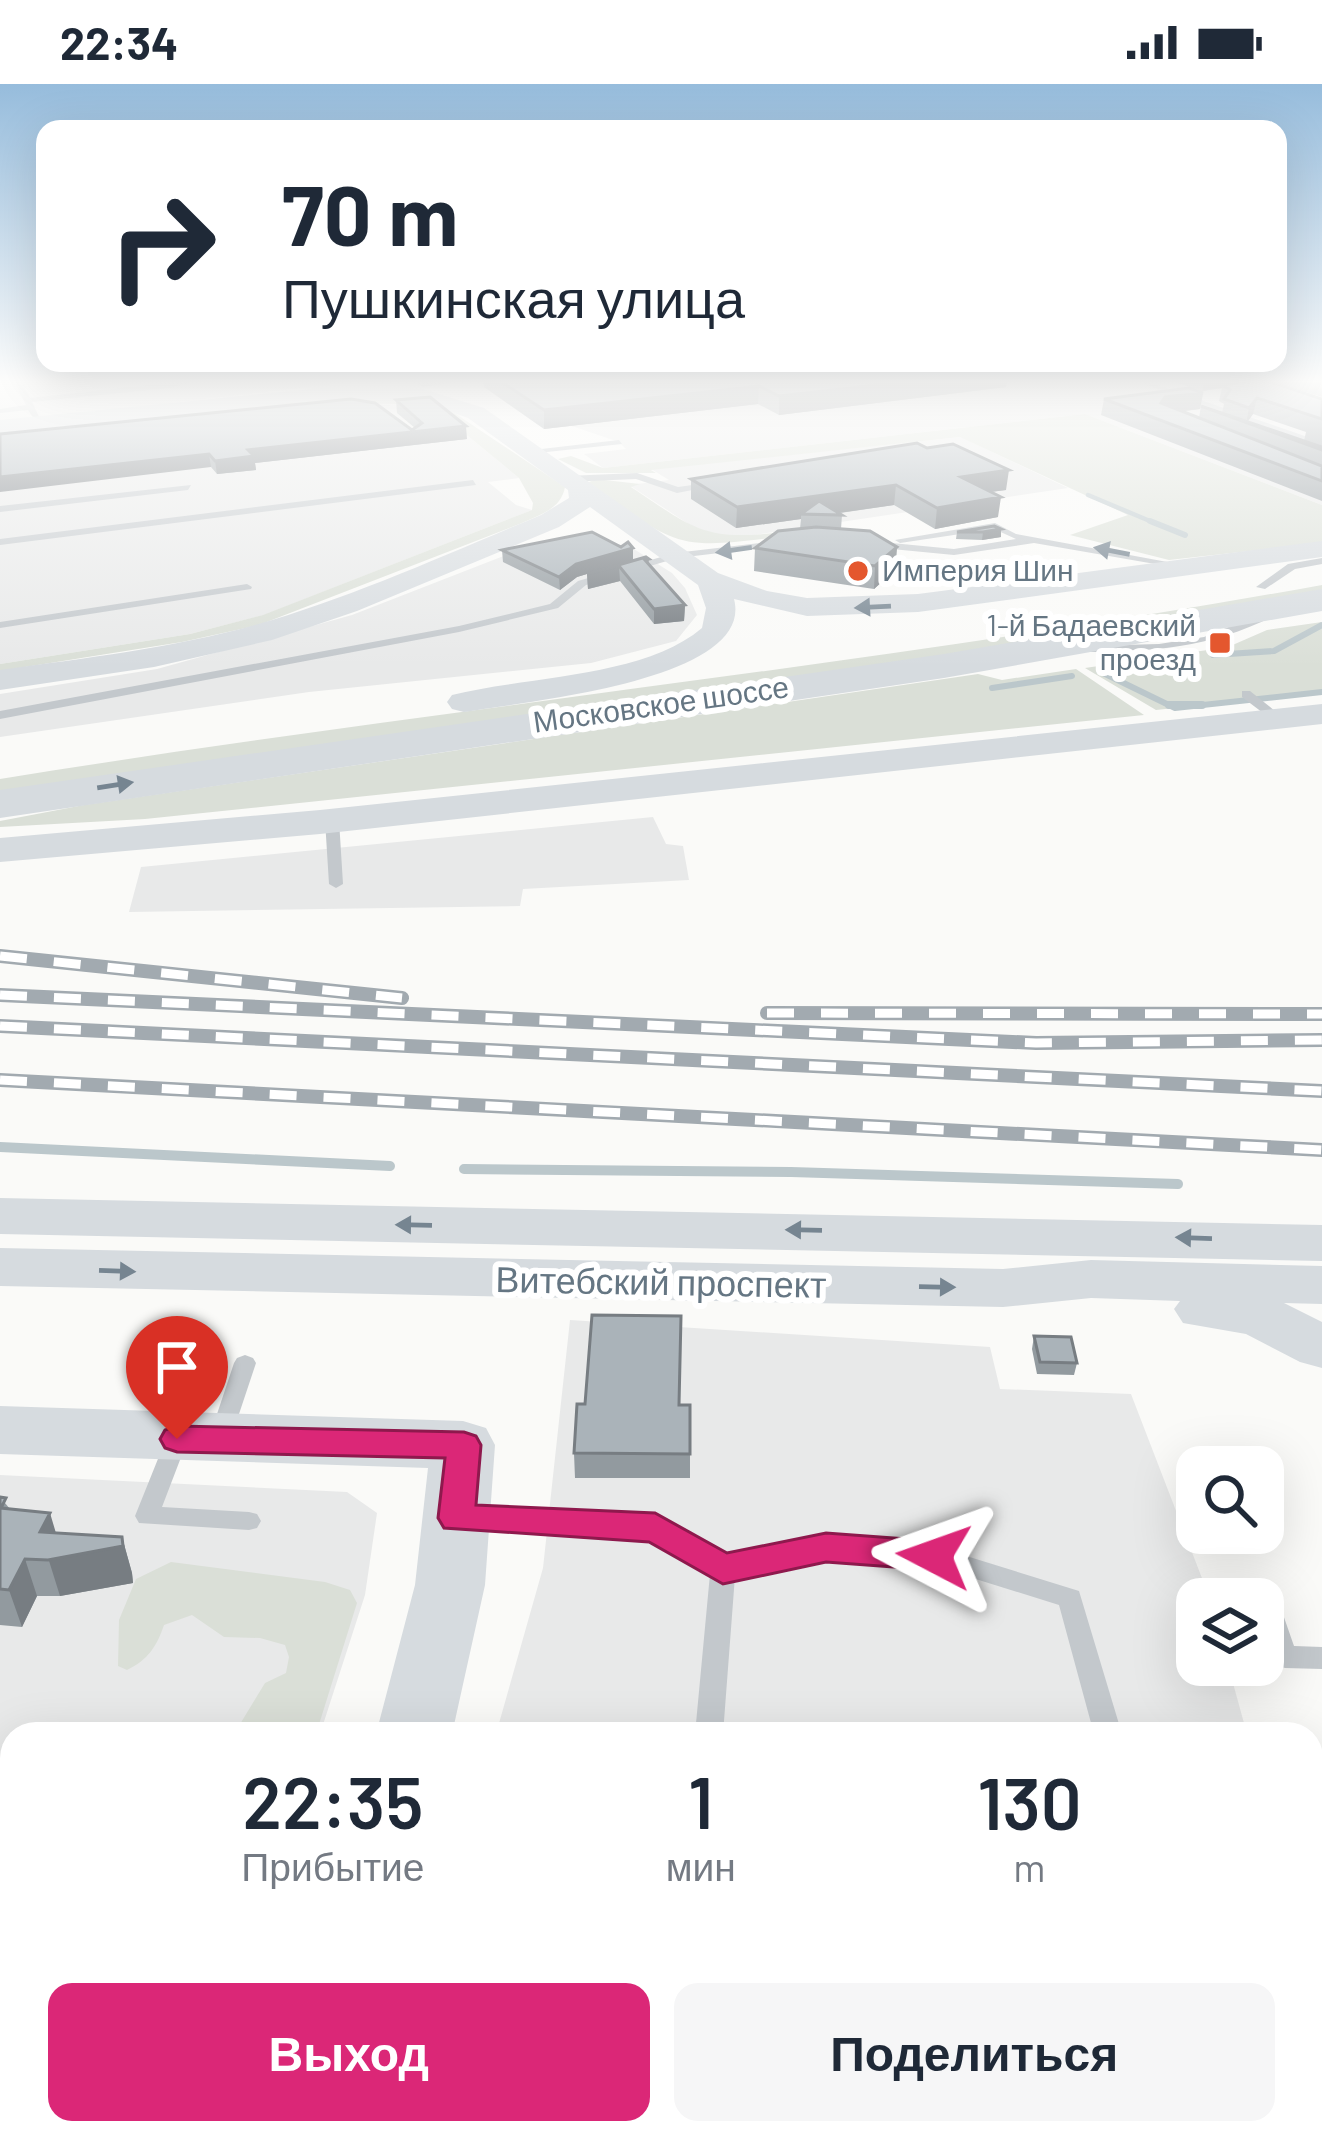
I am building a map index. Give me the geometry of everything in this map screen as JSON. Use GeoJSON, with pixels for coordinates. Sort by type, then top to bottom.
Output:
{"type":"FeatureCollection","features":[{"type":"Feature","properties":{"kind":"highway","name":"Московское шоссе"},"geometry":{"type":"LineString","coordinates":[[0,804],[1048,649],[1270,598],[1322,577]]}},
{"type":"Feature","properties":{"kind":"highway","name":"Московское шоссе"},"geometry":{"type":"LineString","coordinates":[[0,770],[464,702],[1270,598],[1322,600]]}},
{"type":"Feature","properties":{"kind":"street"},"geometry":{"type":"LineString","coordinates":[[464,702],[678,657],[712,638],[721,619],[721,598],[708,579],[561,475]]}},
{"type":"Feature","properties":{"kind":"street"},"geometry":{"type":"LineString","coordinates":[[0,680],[154,657],[261,633],[346,605],[572,510],[582,501],[573,484]]}},
{"type":"Feature","properties":{"kind":"street"},"geometry":{"type":"LineString","coordinates":[[519,535],[619,514]]}},
{"type":"Feature","properties":{"kind":"street"},"geometry":{"type":"LineString","coordinates":[[519,535],[605,532],[673,552]]}},
{"type":"Feature","properties":{"kind":"street"},"geometry":{"type":"LineString","coordinates":[[708,579],[785,604],[858,608],[1322,549]]}},
{"type":"Feature","properties":{"kind":"street"},"geometry":{"type":"LineString","coordinates":[[0,850],[326,821],[1322,714]]}},
{"type":"Feature","properties":{"kind":"street"},"geometry":{"type":"LineString","coordinates":[[0,863],[296,832],[326,821]]}},
{"type":"Feature","properties":{"kind":"street","name":"Витебский проспект"},"geometry":{"type":"LineString","coordinates":[[0,1216],[1318,1262]]}},
{"type":"Feature","properties":{"kind":"street"},"geometry":{"type":"LineString","coordinates":[[1318,1262],[1321,1349]]}},
{"type":"Feature","properties":{"kind":"street","name":"Витебский проспект"},"geometry":{"type":"LineString","coordinates":[[0,1267],[1003,1288],[1318,1262]]}},
{"type":"Feature","properties":{"kind":"street"},"geometry":{"type":"LineString","coordinates":[[1003,1288],[1096,1306],[1246,1313],[1277,1321],[1321,1349]]}},
{"type":"Feature","properties":{"kind":"street"},"geometry":{"type":"LineString","coordinates":[[0,1430],[464,1445],[449,1585],[416,1722]]}},
{"type":"Feature","properties":{"kind":"lane"},"geometry":{"type":"LineString","coordinates":[[573,484],[637,476],[677,490],[720,484]]}},
{"type":"Feature","properties":{"kind":"lane"},"geometry":{"type":"LineString","coordinates":[[0,542],[473,483]]}},
{"type":"Feature","properties":{"kind":"lane"},"geometry":{"type":"LineString","coordinates":[[0,509],[188,487]]}},
{"type":"Feature","properties":{"kind":"lane"},"geometry":{"type":"LineString","coordinates":[[872,544],[995,526],[1013,536],[1184,566]]}},
{"type":"Feature","properties":{"kind":"lane"},"geometry":{"type":"LineString","coordinates":[[853,543],[954,552],[1038,539]]}},
{"type":"Feature","properties":{"kind":"lane"},"geometry":{"type":"LineString","coordinates":[[0,715],[274,665],[554,606],[582,584],[673,552],[798,543]]}},
{"type":"Feature","properties":{"kind":"lane"},"geometry":{"type":"LineString","coordinates":[[1270,598],[1292,566],[1322,561]]}},
{"type":"Feature","properties":{"kind":"lane"},"geometry":{"type":"LineString","coordinates":[[0,625],[247,587]]}},
{"type":"Feature","properties":{"kind":"lane"},"geometry":{"type":"LineString","coordinates":[[261,633],[274,665]]}},
{"type":"Feature","properties":{"kind":"lane"},"geometry":{"type":"LineString","coordinates":[[33,676],[44,707]]}},
{"type":"Feature","properties":{"kind":"lane"},"geometry":{"type":"LineString","coordinates":[[1246,694],[1279,718]]}},
{"type":"Feature","properties":{"kind":"lane"},"geometry":{"type":"LineString","coordinates":[[326,821],[336,884]]}},
{"type":"Feature","properties":{"kind":"lane"},"geometry":{"type":"LineString","coordinates":[[244,1363],[147,1516],[249,1521]]}},
{"type":"Feature","properties":{"kind":"lane"},"geometry":{"type":"LineString","coordinates":[[457,1518],[655,1528],[723,1569],[826,1548],[934,1556],[1070,1598],[1105,1722]]}},
{"type":"Feature","properties":{"kind":"lane"},"geometry":{"type":"LineString","coordinates":[[710,1722],[723,1569]]}},
{"type":"Feature","properties":{"kind":"lane"},"geometry":{"type":"LineString","coordinates":[[1284,1654],[1322,1658]]}},
{"type":"Feature","properties":{"kind":"shaded area"},"geometry":{"type":"Polygon","coordinates":[[[0,475],[516,475],[519,478],[488,482],[516,505],[532,510],[264,615],[190,634],[0,664],[0,475]]]}},
{"type":"Feature","properties":{"kind":"shaded area"},"geometry":{"type":"Polygon","coordinates":[[[516,475],[547,475],[565,487],[549,510],[522,523],[259,625],[0,671],[0,664],[190,634],[263,615],[532,510],[516,475]]]}},
{"type":"Feature","properties":{"kind":"shaded area"},"geometry":{"type":"Polygon","coordinates":[[[661,475],[1041,475],[1068,488],[734,538],[699,531],[629,485],[669,480],[661,475]]]}},
{"type":"Feature","properties":{"kind":"shaded area"},"geometry":{"type":"Polygon","coordinates":[[[1042,475],[1244,475],[1322,505],[1322,543],[1169,560],[1070,535],[1128,515],[1042,475]]]}},
{"type":"Feature","properties":{"kind":"shaded area"},"geometry":{"type":"Polygon","coordinates":[[[1244,475],[1322,475],[1322,505],[1244,475]]]}},
{"type":"Feature","properties":{"kind":"shaded area"},"geometry":{"type":"Polygon","coordinates":[[[596,479],[640,484],[631,487],[700,529],[786,536],[721,543],[679,539],[587,483],[596,479]]]}},
{"type":"Feature","properties":{"kind":"shaded area"},"geometry":{"type":"Polygon","coordinates":[[[610,543],[629,546],[672,573],[685,588],[697,615],[676,641],[591,663],[309,692],[0,737],[0,694],[157,669],[352,615],[519,550],[610,543]]]}},
{"type":"Feature","properties":{"kind":"shaded area"},"geometry":{"type":"Polygon","coordinates":[[[1322,585],[1322,591],[990,649],[0,794],[0,779],[993,639],[1322,585]]]}},
{"type":"Feature","properties":{"kind":"shaded area"},"geometry":{"type":"Polygon","coordinates":[[[1322,622],[1322,692],[1156,710],[1085,668],[1228,647],[1267,630],[1322,622]]]}},
{"type":"Feature","properties":{"kind":"shaded area"},"geometry":{"type":"Polygon","coordinates":[[[1076,669],[1144,715],[145,819],[0,827],[0,821],[84,805],[978,674],[1002,680],[1076,669]]]}},
{"type":"Feature","properties":{"kind":"shaded area"},"geometry":{"type":"Polygon","coordinates":[[[653,817],[666,844],[683,846],[689,880],[523,889],[520,906],[129,912],[141,867],[653,817]]]}},
{"type":"Feature","properties":{"kind":"shaded area"},"geometry":{"type":"Polygon","coordinates":[[[570,1320],[990,1347],[1000,1389],[1131,1394],[1176,1511],[1176,1554],[1193,1554],[1202,1578],[1176,1578],[1176,1686],[1234,1686],[1244,1722],[499,1722],[543,1568],[570,1320]]]}},
{"type":"Feature","properties":{"kind":"shaded area"},"geometry":{"type":"Polygon","coordinates":[[[0,1475],[347,1492],[377,1513],[365,1595],[324,1722],[0,1722],[0,1475]]]}},
{"type":"Feature","properties":{"kind":"shaded area"},"geometry":{"type":"Polygon","coordinates":[[[171,1562],[325,1582],[350,1590],[357,1603],[320,1722],[241,1722],[265,1683],[286,1673],[285,1645],[260,1638],[224,1637],[192,1615],[164,1625],[141,1662],[127,1670],[118,1666],[119,1620],[136,1579],[171,1562]]]}},
{"type":"Feature","properties":{"kind":"building"},"geometry":{"type":"Polygon","coordinates":[[[974,475],[961,477],[1001,497],[937,508],[896,485],[737,507],[691,479],[974,475]]]}},
{"type":"Feature","properties":{"kind":"building"},"geometry":{"type":"Polygon","coordinates":[[[819,501],[842,515],[801,514],[819,501]]]}},
{"type":"Feature","properties":{"kind":"building"},"geometry":{"type":"Polygon","coordinates":[[[994,526],[1001,529],[957,532],[994,526]]]}},
{"type":"Feature","properties":{"kind":"building"},"geometry":{"type":"Polygon","coordinates":[[[816,527],[870,531],[897,547],[875,566],[755,548],[778,531],[816,527]]]}},
{"type":"Feature","properties":{"kind":"building"},"geometry":{"type":"Polygon","coordinates":[[[592,532],[621,547],[628,542],[633,548],[576,564],[559,577],[502,550],[592,532]]]}},
{"type":"Feature","properties":{"kind":"building"},"geometry":{"type":"Polygon","coordinates":[[[646,557],[685,605],[654,609],[619,566],[587,574],[646,557]]]}},
{"type":"Feature","properties":{"kind":"building"},"geometry":{"type":"Polygon","coordinates":[[[592,1315],[681,1316],[679,1405],[690,1405],[690,1454],[574,1453],[577,1404],[585,1404],[592,1315]]]}},
{"type":"Feature","properties":{"kind":"building"},"geometry":{"type":"Polygon","coordinates":[[[1034,1336],[1071,1337],[1077,1363],[1040,1362],[1034,1336]]]}},
{"type":"Feature","properties":{"kind":"building"},"geometry":{"type":"Polygon","coordinates":[[[0,1497],[6,1498],[1,1508],[50,1513],[40,1532],[122,1537],[123,1546],[48,1560],[25,1559],[9,1590],[0,1589],[0,1497]]]}},
{"type":"Feature","properties":{"kind":"waterway"},"geometry":{"type":"LineString","coordinates":[[1088,495],[1157,524]]}},
{"type":"Feature","properties":{"kind":"waterway"},"geometry":{"type":"LineString","coordinates":[[1150,521],[1185,535]]}},
{"type":"Feature","properties":{"kind":"waterway"},"geometry":{"type":"LineString","coordinates":[[1213,655],[1274,651],[1322,625]]}},
{"type":"Feature","properties":{"kind":"waterway"},"geometry":{"type":"LineString","coordinates":[[1182,658],[1099,671],[1175,708],[1322,692]]}},
{"type":"Feature","properties":{"kind":"waterway"},"geometry":{"type":"LineString","coordinates":[[992,688],[1072,676]]}},
{"type":"Feature","properties":{"kind":"waterway"},"geometry":{"type":"LineString","coordinates":[[1169,705],[1202,705]]}},
{"type":"Feature","properties":{"kind":"waterway"},"geometry":{"type":"LineString","coordinates":[[0,1147],[390,1166]]}},
{"type":"Feature","properties":{"kind":"waterway"},"geometry":{"type":"LineString","coordinates":[[464,1169],[791,1172],[1178,1184]]}},
{"type":"Feature","properties":{"kind":"railway"},"geometry":{"type":"LineString","coordinates":[[0,956],[402,998]]}},
{"type":"Feature","properties":{"kind":"railway"},"geometry":{"type":"LineString","coordinates":[[0,995],[1036,1043],[1322,1040]]}},
{"type":"Feature","properties":{"kind":"railway"},"geometry":{"type":"LineString","coordinates":[[767,1013],[1322,1014]]}},
{"type":"Feature","properties":{"kind":"railway"},"geometry":{"type":"LineString","coordinates":[[0,1026],[1322,1091]]}},
{"type":"Feature","properties":{"kind":"railway"},"geometry":{"type":"LineString","coordinates":[[0,1080],[1322,1150]]}},
{"type":"Feature","properties":{"kind":"place","name":"Империя Шин"},"geometry":{"type":"Point","coordinates":[858,571]}},
{"type":"Feature","properties":{"kind":"place","name":"1-й Бадаевский проезд"},"geometry":{"type":"Point","coordinates":[1220,643]}},
{"type":"Feature","properties":{"kind":"route"},"geometry":{"type":"LineString","coordinates":[[177,1439],[464,1445],[457,1518],[655,1528],[723,1569],[826,1548],[934,1556]]}}]}
